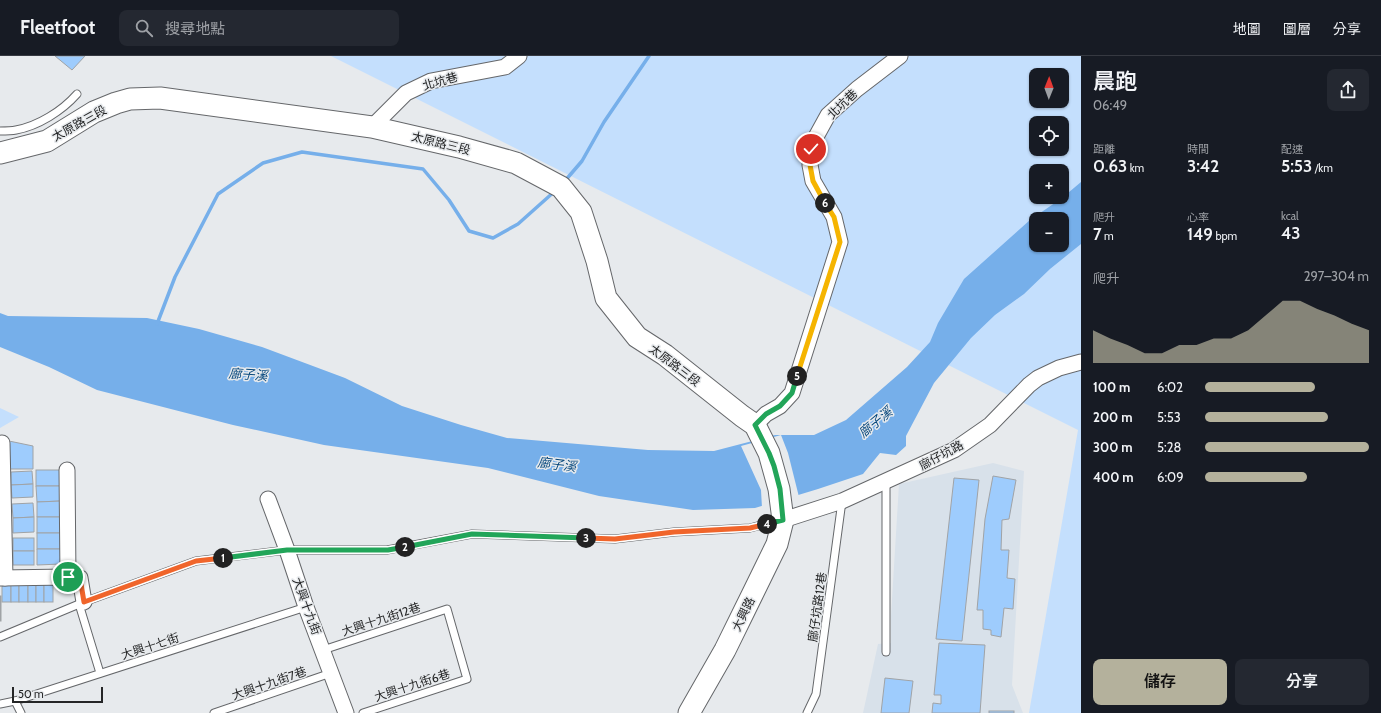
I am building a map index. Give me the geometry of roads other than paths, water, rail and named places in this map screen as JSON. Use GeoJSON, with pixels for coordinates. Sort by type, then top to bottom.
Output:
{"type":"FeatureCollection","features":[{"type":"Feature","properties":{"kind":"main road","name":"太原路三段"},"geometry":{"type":"LineString","coordinates":[[0,153],[47,141],[94,112],[130,99],[145,98],[177,100],[372,127],[516,162],[556,184],[581,212],[597,261],[606,298],[637,337],[665,354],[757,429]]}},
{"type":"Feature","properties":{"kind":"main road","name":"大興路"},"geometry":{"type":"LineString","coordinates":[[689,713],[725,650],[777,544],[782,515],[780,489],[774,466],[757,429]]}},
{"type":"Feature","properties":{"kind":"street","name":"北坑巷"},"geometry":{"type":"LineString","coordinates":[[372,127],[406,93],[431,81],[504,67],[519,56]]}},
{"type":"Feature","properties":{"kind":"street","name":"北坑巷"},"geometry":{"type":"LineString","coordinates":[[757,429],[766,414],[780,406],[792,393],[840,242],[834,217],[813,181],[810,165],[811,149],[828,115],[857,89],[900,56]]}},
{"type":"Feature","properties":{"kind":"street","name":"廍仔坑路"},"geometry":{"type":"LineString","coordinates":[[782,515],[842,502],[954,450],[990,425],[1029,384],[1059,368],[1081,362]]}},
{"type":"Feature","properties":{"kind":"street"},"geometry":{"type":"LineString","coordinates":[[2,443],[2,578],[80,578],[82,603]]}},
{"type":"Feature","properties":{"kind":"street"},"geometry":{"type":"LineString","coordinates":[[67,470],[68,577]]}},
{"type":"Feature","properties":{"kind":"street","name":"大興十九街"},"geometry":{"type":"LineString","coordinates":[[268,498],[306,607],[346,713]]}},
{"type":"Feature","properties":{"kind":"lane"},"geometry":{"type":"LineString","coordinates":[[0,131],[15,130],[33,125],[52,115],[77,94]]}},
{"type":"Feature","properties":{"kind":"lane"},"geometry":{"type":"LineString","coordinates":[[886,482],[886,652]]}},
{"type":"Feature","properties":{"kind":"lane","name":"廍仔坑路12巷"},"geometry":{"type":"LineString","coordinates":[[807,713],[816,694],[842,502]]}},
{"type":"Feature","properties":{"kind":"lane"},"geometry":{"type":"LineString","coordinates":[[0,637],[82,603],[196,561],[287,550],[388,550],[472,534],[615,539],[674,532],[750,528],[782,515]]}},
{"type":"Feature","properties":{"kind":"lane"},"geometry":{"type":"LineString","coordinates":[[82,603],[100,673]]}},
{"type":"Feature","properties":{"kind":"lane","name":"大興十七街"},"geometry":{"type":"LineString","coordinates":[[0,704],[15,701],[306,607]]}},
{"type":"Feature","properties":{"kind":"lane","name":"大興十九街12巷"},"geometry":{"type":"LineString","coordinates":[[323,650],[447,609]]}},
{"type":"Feature","properties":{"kind":"lane","name":"大興十九街6巷"},"geometry":{"type":"LineString","coordinates":[[363,713],[466,679],[447,609]]}},
{"type":"Feature","properties":{"kind":"lane","name":"大興十九街7巷"},"geometry":{"type":"LineString","coordinates":[[214,713],[332,673]]}},
{"type":"Feature","properties":{"kind":"lane"},"geometry":{"type":"LineString","coordinates":[[15,701],[21,713]]}},
{"type":"Feature","properties":{"kind":"water","name":"廍子溪"},"geometry":{"type":"Polygon","coordinates":[[[1081,182],[1081,244],[1050,269],[1024,294],[995,315],[971,338],[934,383],[906,436],[906,446],[896,455],[880,453],[863,474],[755,508],[693,510],[599,496],[488,468],[324,445],[233,425],[97,390],[49,367],[0,347],[0,313],[8,316],[147,318],[199,329],[262,347],[345,378],[402,406],[507,438],[648,450],[714,451],[775,435],[814,435],[846,420],[907,367],[930,342],[938,323],[964,279],[1029,221],[1029,252],[1069,252],[1069,212],[1042,212],[1053,204],[1069,204],[1069,192],[1081,182]]]}},
{"type":"Feature","properties":{"kind":"waterway"},"geometry":{"type":"LineString","coordinates":[[564,182],[582,161],[604,122],[649,56]]}},
{"type":"Feature","properties":{"kind":"waterway"},"geometry":{"type":"LineString","coordinates":[[157,324],[175,277],[218,194],[263,163],[302,152],[423,169],[449,200],[469,231],[493,238],[518,224],[555,191]]}}]}
